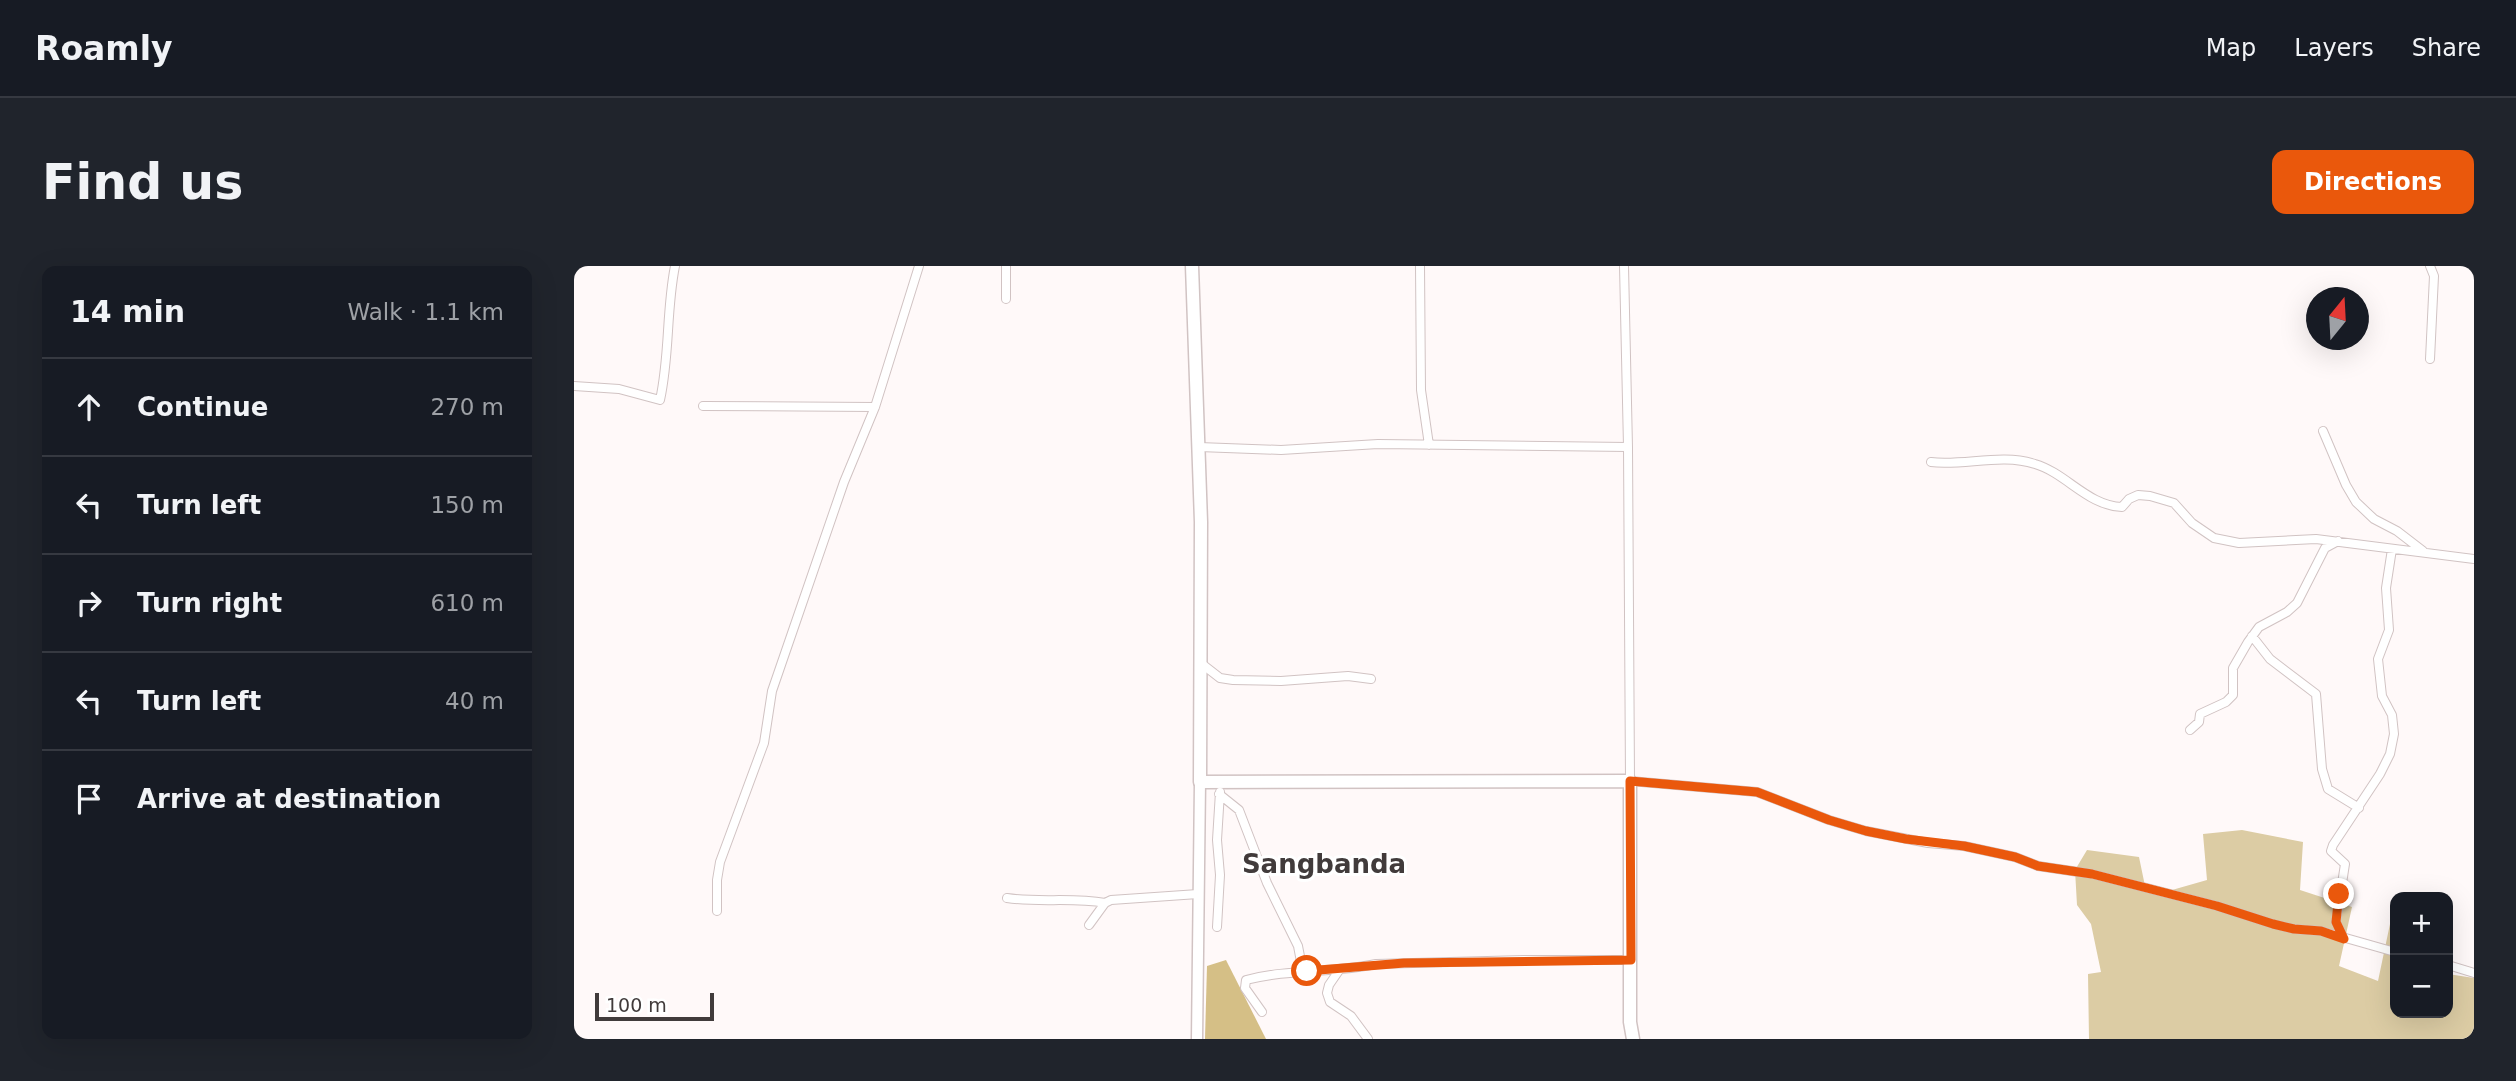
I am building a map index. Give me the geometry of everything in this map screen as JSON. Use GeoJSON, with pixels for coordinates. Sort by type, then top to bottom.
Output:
{"type":"FeatureCollection","features":[{"type":"Feature","properties":{"kind":"main road"},"geometry":{"type":"LineString","coordinates":[[1192,266],[1199,447],[1202,664],[1200,782],[1220,788],[1630,781],[1630,1022],[1633,1039]]}},
{"type":"Feature","properties":{"kind":"street"},"geometry":{"type":"LineString","coordinates":[[574,386],[619,389],[660,400],[668,351],[675,266]]}},
{"type":"Feature","properties":{"kind":"street"},"geometry":{"type":"LineString","coordinates":[[717,911],[720,862],[764,743],[772,691],[844,482],[875,407],[919,266]]}},
{"type":"Feature","properties":{"kind":"street"},"geometry":{"type":"LineString","coordinates":[[1006,266],[1006,299]]}},
{"type":"Feature","properties":{"kind":"street"},"geometry":{"type":"LineString","coordinates":[[1420,266],[1420,390],[1429,445]]}},
{"type":"Feature","properties":{"kind":"street"},"geometry":{"type":"LineString","coordinates":[[1624,266],[1630,781],[1757,792],[1829,820],[1866,831],[1917,841],[1964,846],[2015,857],[2038,866],[2092,874],[2217,906],[2273,924],[2321,931],[2390,951]]}},
{"type":"Feature","properties":{"kind":"street"},"geometry":{"type":"LineString","coordinates":[[2430,266],[2434,276],[2430,359]]}},
{"type":"Feature","properties":{"kind":"street"},"geometry":{"type":"LineString","coordinates":[[703,406],[875,407]]}},
{"type":"Feature","properties":{"kind":"street"},"geometry":{"type":"LineString","coordinates":[[2323,430],[2356,502],[2374,519],[2397,531],[2424,552]]}},
{"type":"Feature","properties":{"kind":"street"},"geometry":{"type":"LineString","coordinates":[[1199,447],[1281,450],[1378,444],[1628,447]]}},
{"type":"Feature","properties":{"kind":"street"},"geometry":{"type":"LineString","coordinates":[[1931,462],[1952,465],[2000,460],[2031,462],[2050,469],[2110,507],[2122,507],[2129,499],[2138,495],[2174,503],[2192,523],[2214,538],[2239,543],[2316,539],[2474,559]]}},
{"type":"Feature","properties":{"kind":"street"},"geometry":{"type":"LineString","coordinates":[[2190,730],[2199,722],[2200,714],[2226,702],[2233,695],[2233,668],[2252,636],[2259,628],[2297,603],[2325,548],[2338,541]]}},
{"type":"Feature","properties":{"kind":"street"},"geometry":{"type":"LineString","coordinates":[[2344,939],[2336,922],[2345,864],[2331,851],[2386,761],[2394,734],[2392,715],[2382,696],[2378,659],[2389,630],[2386,588],[2392,549]]}},
{"type":"Feature","properties":{"kind":"street"},"geometry":{"type":"LineString","coordinates":[[2252,636],[2270,659],[2316,694],[2322,769],[2328,789],[2359,808]]}},
{"type":"Feature","properties":{"kind":"street"},"geometry":{"type":"LineString","coordinates":[[1202,664],[1220,678],[1233,680],[1281,681],[1348,676],[1371,679]]}},
{"type":"Feature","properties":{"kind":"street"},"geometry":{"type":"LineString","coordinates":[[1197,1039],[1200,782]]}},
{"type":"Feature","properties":{"kind":"street"},"geometry":{"type":"LineString","coordinates":[[1217,927],[1220,788]]}},
{"type":"Feature","properties":{"kind":"street"},"geometry":{"type":"LineString","coordinates":[[1220,788],[1239,810],[1267,883],[1298,946],[1303,972]]}},
{"type":"Feature","properties":{"kind":"street"},"geometry":{"type":"LineString","coordinates":[[1007,898],[1071,899],[1105,903],[1118,898],[1198,894]]}},
{"type":"Feature","properties":{"kind":"street"},"geometry":{"type":"LineString","coordinates":[[1089,925],[1105,903]]}},
{"type":"Feature","properties":{"kind":"street"},"geometry":{"type":"LineString","coordinates":[[1262,1012],[1245,988],[1246,980],[1404,963],[1631,960]]}},
{"type":"Feature","properties":{"kind":"street"},"geometry":{"type":"LineString","coordinates":[[2453,967],[2474,973]]}},
{"type":"Feature","properties":{"kind":"street"},"geometry":{"type":"LineString","coordinates":[[1340,969],[1329,985],[1327,993],[1330,1002],[1350,1016],[1368,1039]]}},
{"type":"Feature","properties":{"kind":"shaded area"},"geometry":{"type":"Polygon","coordinates":[[[2242,830],[2303,842],[2300,890],[2352,907],[2339,966],[2378,981],[2390,924],[2390,1018],[2453,1018],[2453,975],[2474,978],[2474,1039],[2089,1039],[2088,974],[2101,972],[2091,924],[2077,905],[2075,870],[2087,850],[2139,857],[2145,886],[2172,890],[2207,880],[2203,834],[2242,830]]]}},
{"type":"Feature","properties":{"kind":"shaded area"},"geometry":{"type":"Polygon","coordinates":[[[1226,960],[1266,1039],[1205,1039],[1207,966],[1226,960]]]}},
{"type":"Feature","properties":{"kind":"district","name":"Sangbanda"},"geometry":{"type":"Point","coordinates":[1324,864]}},
{"type":"Feature","properties":{"kind":"route"},"geometry":{"type":"LineString","coordinates":[[1307,971],[1404,963],[1631,960],[1630,781],[1757,792],[1829,820],[1866,831],[1928,843],[1964,846],[2015,857],[2038,866],[2092,874],[2217,906],[2273,924],[2321,931],[2344,939],[2336,922],[2339,894]]}}]}
